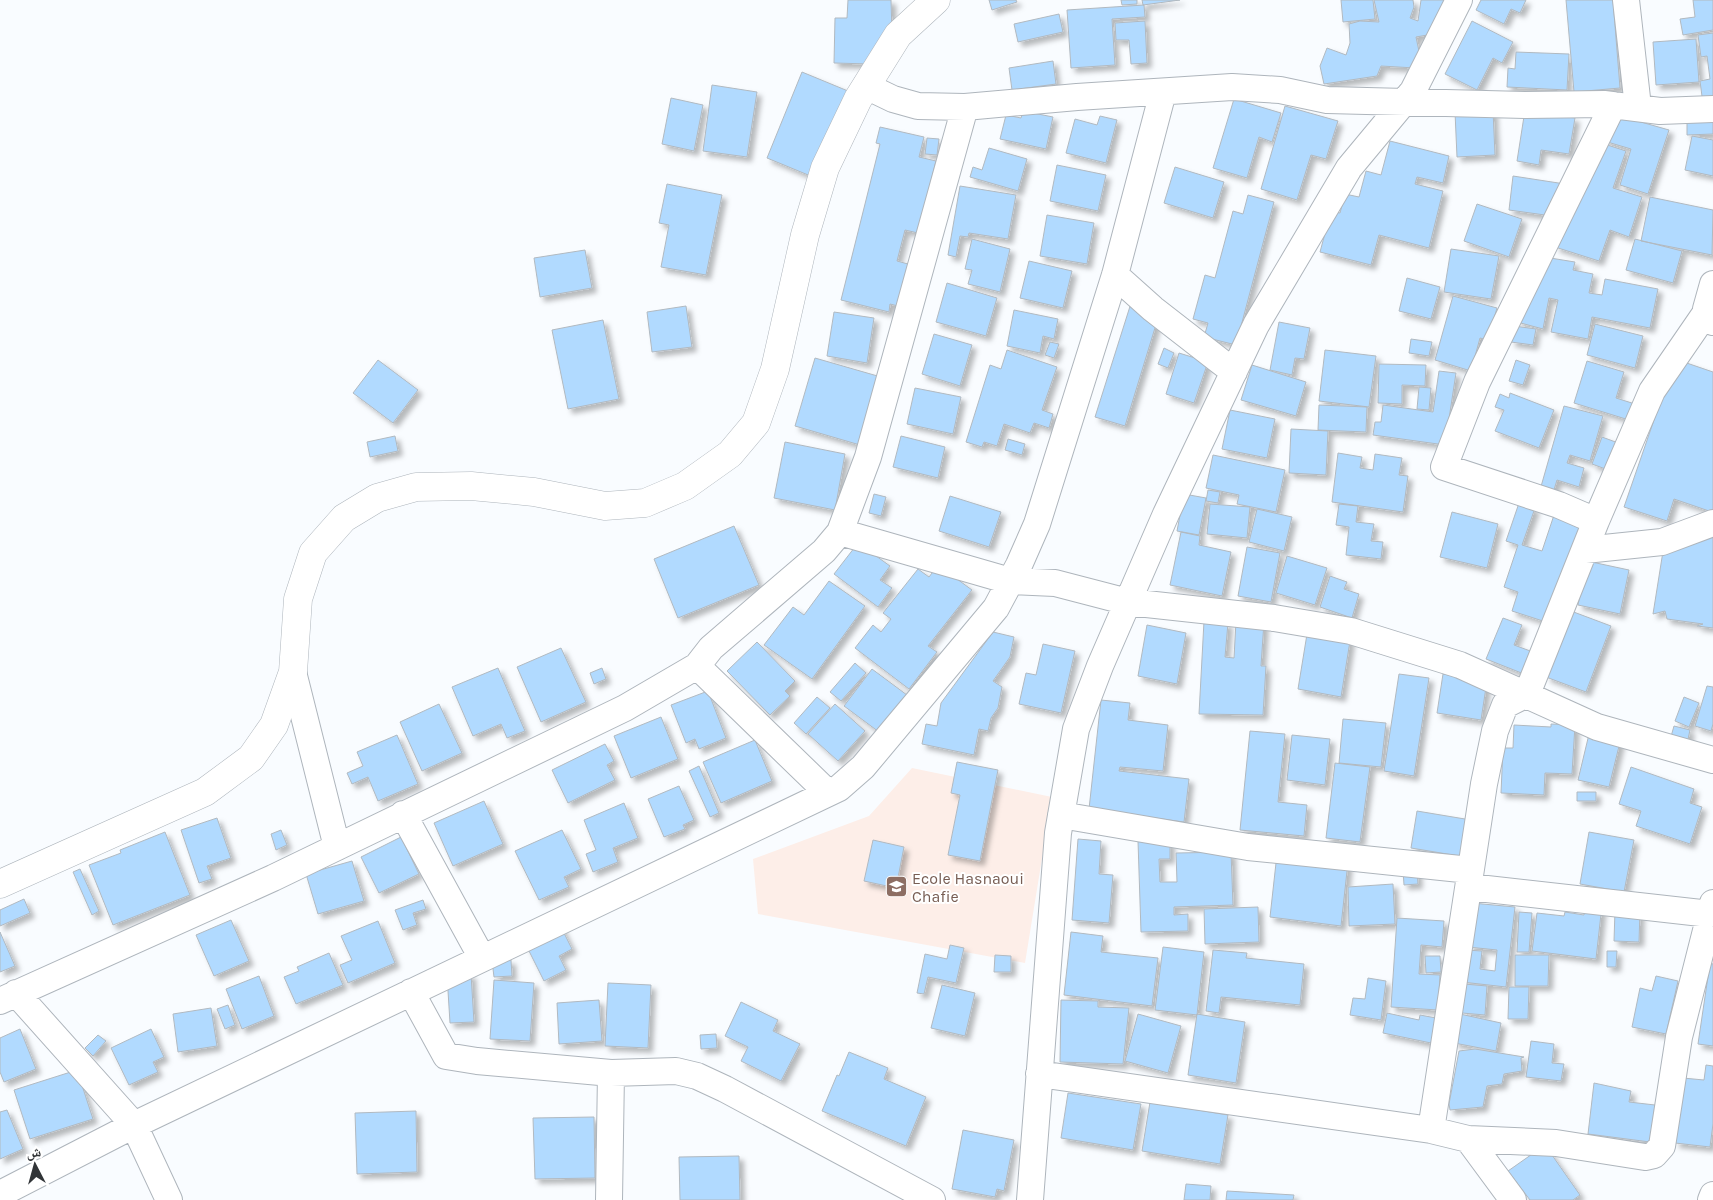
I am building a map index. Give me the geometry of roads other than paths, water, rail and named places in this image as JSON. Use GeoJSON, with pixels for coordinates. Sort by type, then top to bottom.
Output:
{"type":"FeatureCollection","features":[{"type":"Feature","properties":{"kind":"street"},"geometry":{"type":"LineString","coordinates":[[0,884],[205,792],[251,758],[274,725],[293,672],[298,599],[313,553],[344,518],[377,498],[416,487],[471,486],[534,492],[605,506],[645,503],[685,486],[730,454],[756,423],[775,369],[805,235],[825,168],[866,86],[898,36],[936,0]]}},
{"type":"Feature","properties":{"kind":"street"},"geometry":{"type":"LineString","coordinates":[[1030,1200],[1061,814],[1076,729],[1166,514],[1256,325],[1349,168],[1413,90],[1459,0]]}},
{"type":"Feature","properties":{"kind":"street"},"geometry":{"type":"LineString","coordinates":[[1596,521],[1559,505],[1444,467],[1477,382],[1625,106],[1626,0]]}},
{"type":"Feature","properties":{"kind":"street"},"geometry":{"type":"LineString","coordinates":[[866,86],[893,99],[918,106],[966,107],[1077,97],[1232,87],[1280,90],[1327,100],[1625,106],[1660,111],[1713,109]]}},
{"type":"Feature","properties":{"kind":"street"},"geometry":{"type":"LineString","coordinates":[[9,1194],[134,1125],[839,788],[862,767],[996,608],[1037,524],[1115,275],[1163,92]]}},
{"type":"Feature","properties":{"kind":"street"},"geometry":{"type":"LineString","coordinates":[[169,1200],[134,1125],[8,997],[337,847],[625,708],[697,666],[711,648],[824,551],[840,532],[868,457],[966,107]]}},
{"type":"Feature","properties":{"kind":"street"},"geometry":{"type":"LineString","coordinates":[[1115,275],[1160,315],[1234,372]]}},
{"type":"Feature","properties":{"kind":"street"},"geometry":{"type":"LineString","coordinates":[[1431,1130],[1495,731],[1505,705],[1527,694],[1596,521],[1652,391],[1710,316],[1706,308],[1713,284]]}},
{"type":"Feature","properties":{"kind":"street"},"geometry":{"type":"LineString","coordinates":[[1585,550],[1662,542],[1713,522]]}},
{"type":"Feature","properties":{"kind":"street"},"geometry":{"type":"LineString","coordinates":[[840,532],[1010,581],[1055,584],[1128,602],[1274,618],[1350,631],[1460,665],[1527,694],[1597,728],[1713,760]]}},
{"type":"Feature","properties":{"kind":"street"},"geometry":{"type":"LineString","coordinates":[[697,666],[828,793]]}},
{"type":"Feature","properties":{"kind":"street"},"geometry":{"type":"LineString","coordinates":[[293,672],[337,847]]}},
{"type":"Feature","properties":{"kind":"street"},"geometry":{"type":"LineString","coordinates":[[403,814],[482,958]]}},
{"type":"Feature","properties":{"kind":"street"},"geometry":{"type":"LineString","coordinates":[[1039,1074],[1431,1130],[1468,1138],[1556,1143],[1645,1157],[1654,1155],[1662,1146],[1679,1037],[1707,953],[1711,909],[1248,847],[1061,814]]}},
{"type":"Feature","properties":{"kind":"street"},"geometry":{"type":"LineString","coordinates":[[411,992],[446,1056],[477,1061],[611,1073],[676,1071],[697,1076],[725,1089],[932,1200]]}},
{"type":"Feature","properties":{"kind":"street"},"geometry":{"type":"LineString","coordinates":[[610,1200],[611,1073]]}},
{"type":"Feature","properties":{"kind":"street"},"geometry":{"type":"LineString","coordinates":[[1468,1138],[1513,1200]]}},
{"type":"Feature","properties":{"kind":"street"},"geometry":{"type":"LineString","coordinates":[[1711,1200],[1713,1195]]}},
{"type":"Feature","properties":{"kind":"place","name":"Ecole Hasnaoui Chafie"},"geometry":{"type":"Point","coordinates":[896,887]}}]}
